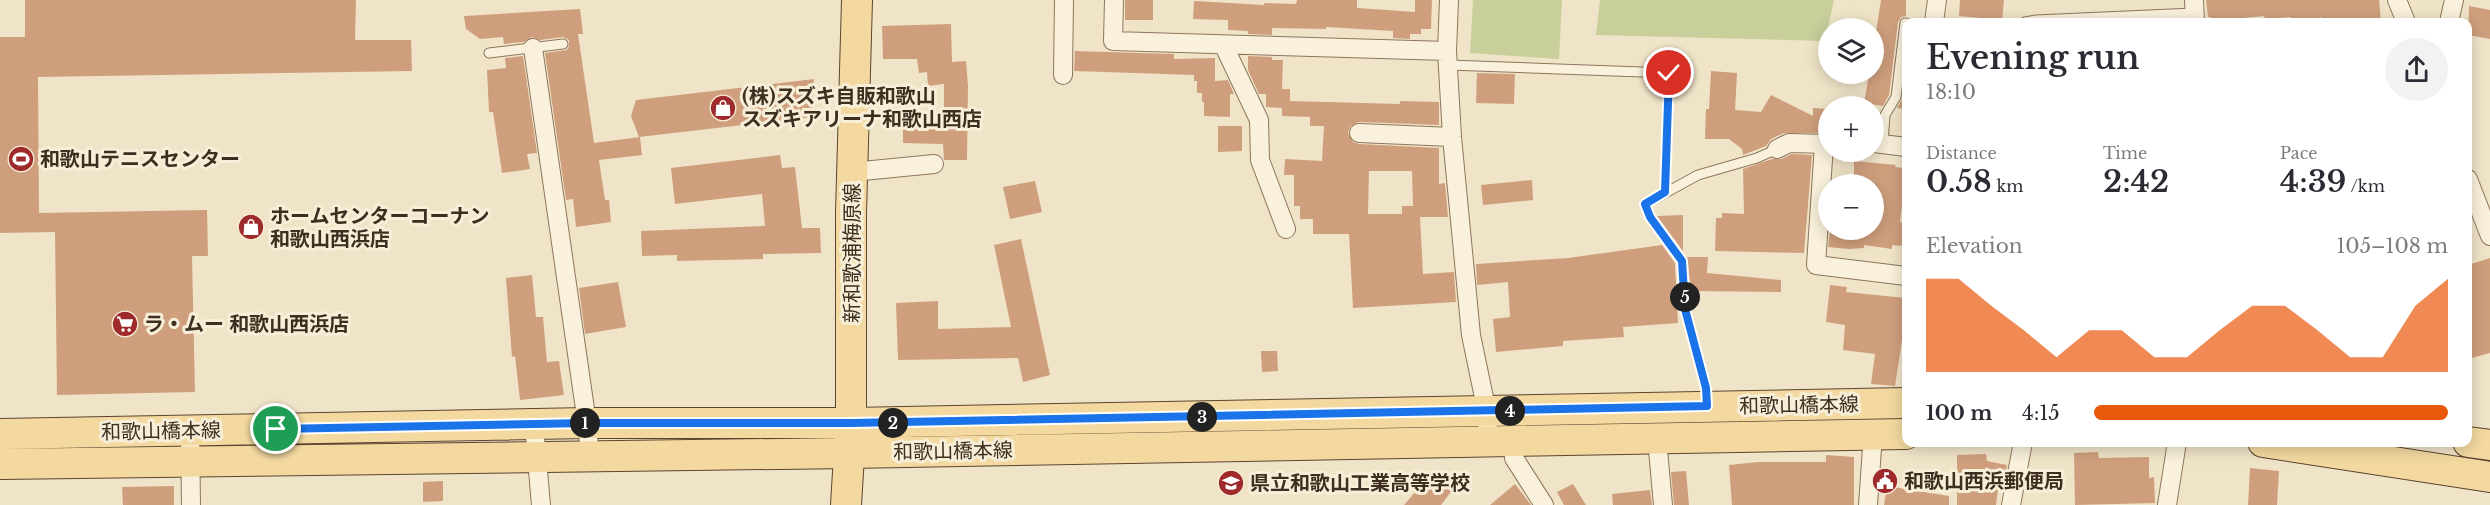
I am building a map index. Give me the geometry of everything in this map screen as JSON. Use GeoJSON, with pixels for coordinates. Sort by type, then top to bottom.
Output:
{"type":"FeatureCollection","features":[{"type":"Feature","properties":{"kind":"main road","name":"新和歌浦梅原線"},"geometry":{"type":"LineString","coordinates":[[846,505],[851,423],[852,172],[856,0]]}},
{"type":"Feature","properties":{"kind":"main road","name":"和歌山橋本線"},"geometry":{"type":"LineString","coordinates":[[0,434],[587,423],[851,423],[1902,403]]}},
{"type":"Feature","properties":{"kind":"main road","name":"和歌山橋本線"},"geometry":{"type":"LineString","coordinates":[[0,464],[849,453],[1902,434]]}},
{"type":"Feature","properties":{"kind":"main road"},"geometry":{"type":"LineString","coordinates":[[2472,443],[2490,445]]}},
{"type":"Feature","properties":{"kind":"main road"},"geometry":{"type":"LineString","coordinates":[[2296,447],[2490,477]]}},
{"type":"Feature","properties":{"kind":"street"},"geometry":{"type":"LineString","coordinates":[[1063,75],[1065,0]]}},
{"type":"Feature","properties":{"kind":"street"},"geometry":{"type":"LineString","coordinates":[[1114,0],[1113,41],[1448,58]]}},
{"type":"Feature","properties":{"kind":"street"},"geometry":{"type":"LineString","coordinates":[[1449,0],[1448,58],[1452,136],[1471,335],[1487,412],[1500,441],[1514,458],[1544,505]]}},
{"type":"Feature","properties":{"kind":"street"},"geometry":{"type":"LineString","coordinates":[[1935,18],[1937,0]]}},
{"type":"Feature","properties":{"kind":"street"},"geometry":{"type":"LineString","coordinates":[[2397,0],[2404,18]]}},
{"type":"Feature","properties":{"kind":"street"},"geometry":{"type":"LineString","coordinates":[[2450,18],[2454,0]]}},
{"type":"Feature","properties":{"kind":"street"},"geometry":{"type":"LineString","coordinates":[[1224,45],[1259,120],[1260,160],[1286,229]]}},
{"type":"Feature","properties":{"kind":"street"},"geometry":{"type":"LineString","coordinates":[[533,48],[590,456]]}},
{"type":"Feature","properties":{"kind":"street"},"geometry":{"type":"LineString","coordinates":[[1359,134],[1452,136]]}},
{"type":"Feature","properties":{"kind":"street"},"geometry":{"type":"LineString","coordinates":[[1778,148],[1789,143],[1818,144]]}},
{"type":"Feature","properties":{"kind":"street"},"geometry":{"type":"LineString","coordinates":[[1884,144],[1902,146]]}},
{"type":"Feature","properties":{"kind":"street"},"geometry":{"type":"LineString","coordinates":[[1824,162],[1816,264],[1902,275]]}},
{"type":"Feature","properties":{"kind":"street"},"geometry":{"type":"LineString","coordinates":[[852,172],[934,164]]}},
{"type":"Feature","properties":{"kind":"street"},"geometry":{"type":"LineString","coordinates":[[2477,188],[2490,236]]}},
{"type":"Feature","properties":{"kind":"street"},"geometry":{"type":"LineString","coordinates":[[534,425],[541,505]]}},
{"type":"Feature","properties":{"kind":"street"},"geometry":{"type":"LineString","coordinates":[[190,431],[191,505]]}},
{"type":"Feature","properties":{"kind":"street"},"geometry":{"type":"LineString","coordinates":[[1868,505],[1873,434]]}},
{"type":"Feature","properties":{"kind":"street"},"geometry":{"type":"LineString","coordinates":[[1657,439],[1663,505]]}},
{"type":"Feature","properties":{"kind":"street"},"geometry":{"type":"LineString","coordinates":[[2011,505],[2022,447]]}},
{"type":"Feature","properties":{"kind":"street"},"geometry":{"type":"LineString","coordinates":[[2167,505],[2177,447]]}},
{"type":"Feature","properties":{"kind":"lane"},"geometry":{"type":"LineString","coordinates":[[2076,18],[2194,12]]}},
{"type":"Feature","properties":{"kind":"lane"},"geometry":{"type":"LineString","coordinates":[[489,53],[562,45]]}},
{"type":"Feature","properties":{"kind":"lane"},"geometry":{"type":"LineString","coordinates":[[1884,119],[1896,97],[1902,47]]}},
{"type":"Feature","properties":{"kind":"lane"},"geometry":{"type":"LineString","coordinates":[[1448,58],[1669,73],[1665,192]]}},
{"type":"Feature","properties":{"kind":"lane"},"geometry":{"type":"LineString","coordinates":[[1707,406],[1706,388],[1685,309],[1682,261],[1650,217],[1645,204],[1698,175],[1757,158],[1778,148]]}},
{"type":"Feature","properties":{"kind":"green space"},"geometry":{"type":"Polygon","coordinates":[[[1473,0],[1562,0],[1559,59],[1470,53],[1473,0]]]}},
{"type":"Feature","properties":{"kind":"green space"},"geometry":{"type":"Polygon","coordinates":[[[1600,0],[1834,0],[1830,18],[1818,18],[1818,41],[1596,35],[1600,0]]]}},
{"type":"Feature","properties":{"kind":"building"},"geometry":{"type":"Polygon","coordinates":[[[25,0],[356,0],[355,40],[411,40],[412,71],[38,77],[39,213],[207,210],[208,256],[192,256],[195,392],[57,395],[55,232],[0,233],[0,37],[25,37],[25,0]]]}},
{"type":"Feature","properties":{"kind":"building"},"geometry":{"type":"Polygon","coordinates":[[[1125,0],[1153,0],[1153,20],[1125,20],[1125,0]]]}},
{"type":"Feature","properties":{"kind":"building"},"geometry":{"type":"Polygon","coordinates":[[[1297,0],[1357,0],[1357,8],[1415,12],[1415,0],[1432,0],[1431,29],[1421,29],[1421,34],[1410,34],[1410,39],[1393,38],[1393,31],[1326,27],[1326,29],[1272,28],[1272,35],[1248,34],[1248,31],[1228,30],[1228,20],[1193,19],[1194,1],[1264,5],[1264,3],[1296,4],[1297,0]]]}},
{"type":"Feature","properties":{"kind":"building"},"geometry":{"type":"Polygon","coordinates":[[[1881,0],[1906,0],[1906,16],[1901,17],[1898,22],[1889,95],[1884,104],[1884,96],[1865,96],[1867,84],[1884,84],[1884,18],[1878,18],[1881,0]]]}},
{"type":"Feature","properties":{"kind":"building"},"geometry":{"type":"Polygon","coordinates":[[[1960,0],[2004,0],[2002,18],[1959,16],[1960,0]]]}},
{"type":"Feature","properties":{"kind":"building"},"geometry":{"type":"Polygon","coordinates":[[[2206,0],[2379,0],[2381,18],[2265,18],[2264,16],[2208,17],[2206,0]]]}},
{"type":"Feature","properties":{"kind":"building"},"geometry":{"type":"Polygon","coordinates":[[[2469,6],[2490,10],[2490,39],[2472,36],[2472,18],[2469,18],[2469,6]]]}},
{"type":"Feature","properties":{"kind":"building"},"geometry":{"type":"Polygon","coordinates":[[[580,9],[583,34],[578,34],[594,143],[640,137],[642,155],[599,160],[605,200],[609,200],[611,222],[576,227],[573,199],[566,200],[545,53],[567,50],[569,40],[563,37],[540,40],[532,37],[524,42],[504,44],[503,37],[480,39],[466,29],[464,16],[580,9]]]}},
{"type":"Feature","properties":{"kind":"building"},"geometry":{"type":"Polygon","coordinates":[[[951,24],[952,62],[966,61],[967,160],[944,160],[943,144],[903,143],[903,119],[944,117],[944,84],[928,86],[927,72],[919,73],[917,59],[883,59],[882,26],[951,24]]]}},
{"type":"Feature","properties":{"kind":"building"},"geometry":{"type":"Polygon","coordinates":[[[1075,51],[1174,54],[1174,59],[1215,58],[1215,81],[1228,80],[1234,94],[1230,94],[1230,117],[1204,116],[1202,93],[1197,93],[1197,81],[1194,81],[1194,75],[1074,71],[1075,51]]]}},
{"type":"Feature","properties":{"kind":"building"},"geometry":{"type":"Polygon","coordinates":[[[523,56],[537,153],[527,154],[530,169],[502,173],[493,112],[489,112],[487,70],[506,68],[505,58],[523,56]]]}},
{"type":"Feature","properties":{"kind":"building"},"geometry":{"type":"Polygon","coordinates":[[[1248,56],[1283,60],[1282,89],[1290,89],[1290,101],[1400,104],[1400,101],[1439,102],[1439,125],[1359,122],[1350,127],[1348,133],[1353,142],[1359,144],[1439,148],[1439,184],[1445,183],[1448,217],[1420,217],[1423,274],[1454,272],[1456,302],[1353,308],[1349,234],[1313,234],[1313,219],[1300,219],[1300,206],[1294,206],[1294,175],[1284,175],[1285,159],[1322,161],[1324,126],[1310,126],[1310,117],[1282,116],[1282,108],[1266,107],[1266,94],[1259,94],[1248,70],[1248,56]],[[1369,171],[1368,214],[1402,214],[1402,206],[1413,206],[1412,171],[1369,171]]]}},
{"type":"Feature","properties":{"kind":"building"},"geometry":{"type":"Polygon","coordinates":[[[1711,71],[1737,73],[1735,110],[1761,112],[1771,95],[1813,116],[1813,108],[1818,108],[1818,133],[1784,133],[1771,139],[1766,146],[1743,155],[1742,149],[1729,139],[1705,139],[1706,109],[1709,109],[1711,71]]]}},
{"type":"Feature","properties":{"kind":"building"},"geometry":{"type":"Polygon","coordinates":[[[1477,73],[1515,74],[1514,104],[1476,103],[1477,73]]]}},
{"type":"Feature","properties":{"kind":"building","name":"(株)スズキ自販和歌山 スズキアリーナ和歌山西店"},"geometry":{"type":"Polygon","coordinates":[[[814,79],[812,117],[639,137],[631,116],[636,100],[814,79]]]}},
{"type":"Feature","properties":{"kind":"building"},"geometry":{"type":"Polygon","coordinates":[[[1218,126],[1242,126],[1242,151],[1218,152],[1218,126]]]}},
{"type":"Feature","properties":{"kind":"building"},"geometry":{"type":"Polygon","coordinates":[[[1792,154],[1812,155],[1804,253],[1715,251],[1716,218],[1722,218],[1722,213],[1744,214],[1743,169],[1792,154]]]}},
{"type":"Feature","properties":{"kind":"building"},"geometry":{"type":"Polygon","coordinates":[[[780,155],[782,168],[795,167],[802,228],[820,228],[821,253],[763,254],[763,259],[677,261],[677,255],[642,256],[641,231],[765,226],[762,194],[675,204],[671,168],[780,155]]]}},
{"type":"Feature","properties":{"kind":"building"},"geometry":{"type":"Polygon","coordinates":[[[1854,162],[1896,165],[1895,167],[1902,168],[1900,222],[1902,222],[1902,246],[1892,245],[1892,249],[1864,245],[1864,248],[1849,249],[1828,247],[1829,240],[1884,240],[1884,174],[1854,174],[1854,162]]]}},
{"type":"Feature","properties":{"kind":"building"},"geometry":{"type":"Polygon","coordinates":[[[1532,180],[1533,200],[1483,205],[1481,185],[1532,180]]]}},
{"type":"Feature","properties":{"kind":"building"},"geometry":{"type":"Polygon","coordinates":[[[1035,181],[1042,212],[1010,219],[1003,187],[1035,181]]]}},
{"type":"Feature","properties":{"kind":"building"},"geometry":{"type":"Polygon","coordinates":[[[1683,215],[1683,251],[1657,216],[1683,215]]]}},
{"type":"Feature","properties":{"kind":"building"},"geometry":{"type":"Polygon","coordinates":[[[1021,239],[1050,375],[1023,382],[1018,358],[898,360],[896,303],[938,301],[938,329],[1011,327],[994,245],[1021,239]]]}},
{"type":"Feature","properties":{"kind":"building"},"geometry":{"type":"Polygon","coordinates":[[[1662,245],[1675,263],[1678,323],[1623,327],[1624,337],[1563,341],[1563,346],[1496,352],[1493,319],[1510,317],[1508,282],[1477,285],[1476,264],[1568,258],[1662,245]]]}},
{"type":"Feature","properties":{"kind":"building"},"geometry":{"type":"Polygon","coordinates":[[[1687,257],[1708,257],[1707,273],[1781,280],[1781,292],[1691,291],[1687,257]]]}},
{"type":"Feature","properties":{"kind":"building"},"geometry":{"type":"Polygon","coordinates":[[[2490,258],[2490,353],[2472,358],[2472,264],[2490,258]]]}},
{"type":"Feature","properties":{"kind":"building"},"geometry":{"type":"Polygon","coordinates":[[[532,275],[536,317],[543,317],[547,362],[559,361],[564,395],[520,400],[515,356],[512,357],[506,278],[532,275]]]}},
{"type":"Feature","properties":{"kind":"building"},"geometry":{"type":"Polygon","coordinates":[[[618,282],[626,327],[585,334],[579,288],[618,282]]]}},
{"type":"Feature","properties":{"kind":"building"},"geometry":{"type":"Polygon","coordinates":[[[1830,285],[1847,287],[1846,292],[1902,298],[1902,340],[1895,386],[1871,384],[1875,354],[1843,350],[1845,325],[1826,322],[1830,285]]]}},
{"type":"Feature","properties":{"kind":"building"},"geometry":{"type":"Polygon","coordinates":[[[1261,351],[1277,351],[1278,371],[1262,372],[1261,351]]]}},
{"type":"Feature","properties":{"kind":"building"},"geometry":{"type":"Polygon","coordinates":[[[2098,452],[2099,458],[2149,457],[2149,478],[2154,477],[2155,503],[2075,505],[2074,453],[2098,452]]]}},
{"type":"Feature","properties":{"kind":"building"},"geometry":{"type":"Polygon","coordinates":[[[1986,454],[1987,461],[2007,465],[2004,483],[1999,482],[1996,505],[1957,505],[1957,455],[1986,454]]]}},
{"type":"Feature","properties":{"kind":"building"},"geometry":{"type":"Polygon","coordinates":[[[1826,455],[1854,457],[1854,505],[1732,505],[1729,465],[1758,462],[1826,462],[1826,455]]]}},
{"type":"Feature","properties":{"kind":"building"},"geometry":{"type":"Polygon","coordinates":[[[2250,468],[2279,471],[2277,505],[2248,505],[2250,468]]]}},
{"type":"Feature","properties":{"kind":"building"},"geometry":{"type":"Polygon","coordinates":[[[1433,471],[1453,489],[1441,505],[1404,505],[1433,471]]]}},
{"type":"Feature","properties":{"kind":"building"},"geometry":{"type":"Polygon","coordinates":[[[1686,471],[1689,505],[1674,505],[1671,472],[1686,471]]]}},
{"type":"Feature","properties":{"kind":"building"},"geometry":{"type":"Polygon","coordinates":[[[443,481],[443,501],[423,502],[423,482],[443,481]]]}},
{"type":"Feature","properties":{"kind":"building"},"geometry":{"type":"Polygon","coordinates":[[[1515,484],[1531,505],[1490,505],[1515,484]]]}},
{"type":"Feature","properties":{"kind":"building"},"geometry":{"type":"Polygon","coordinates":[[[1573,484],[1586,505],[1564,505],[1557,492],[1573,484]]]}},
{"type":"Feature","properties":{"kind":"building"},"geometry":{"type":"Polygon","coordinates":[[[174,486],[174,505],[123,505],[122,487],[174,486]]]}},
{"type":"Feature","properties":{"kind":"building"},"geometry":{"type":"Polygon","coordinates":[[[1887,486],[1949,496],[1949,505],[1884,505],[1887,486]]]}},
{"type":"Feature","properties":{"kind":"building"},"geometry":{"type":"Polygon","coordinates":[[[1650,490],[1652,505],[1613,505],[1612,494],[1650,490]]]}},
{"type":"Feature","properties":{"kind":"place","name":"(株)スズキ自販和歌山 スズキアリーナ和歌山西店"},"geometry":{"type":"Point","coordinates":[723,108]}},
{"type":"Feature","properties":{"kind":"place","name":"和歌山テニスセンター"},"geometry":{"type":"Point","coordinates":[21,159]}},
{"type":"Feature","properties":{"kind":"place","name":"ホームセンターコーナン 和歌山西浜店"},"geometry":{"type":"Point","coordinates":[251,227]}},
{"type":"Feature","properties":{"kind":"place","name":"ラ・ムー 和歌山西浜店"},"geometry":{"type":"Point","coordinates":[125,324]}},
{"type":"Feature","properties":{"kind":"place","name":"和歌山西浜郵便局"},"geometry":{"type":"Point","coordinates":[1885,481]}},
{"type":"Feature","properties":{"kind":"place","name":"県立和歌山工業高等学校"},"geometry":{"type":"Point","coordinates":[1231,483]}},
{"type":"Feature","properties":{"kind":"route"},"geometry":{"type":"LineString","coordinates":[[276,429],[587,423],[851,423],[1707,406],[1706,388],[1685,309],[1682,261],[1650,217],[1645,204],[1665,192],[1669,73]]}}]}
